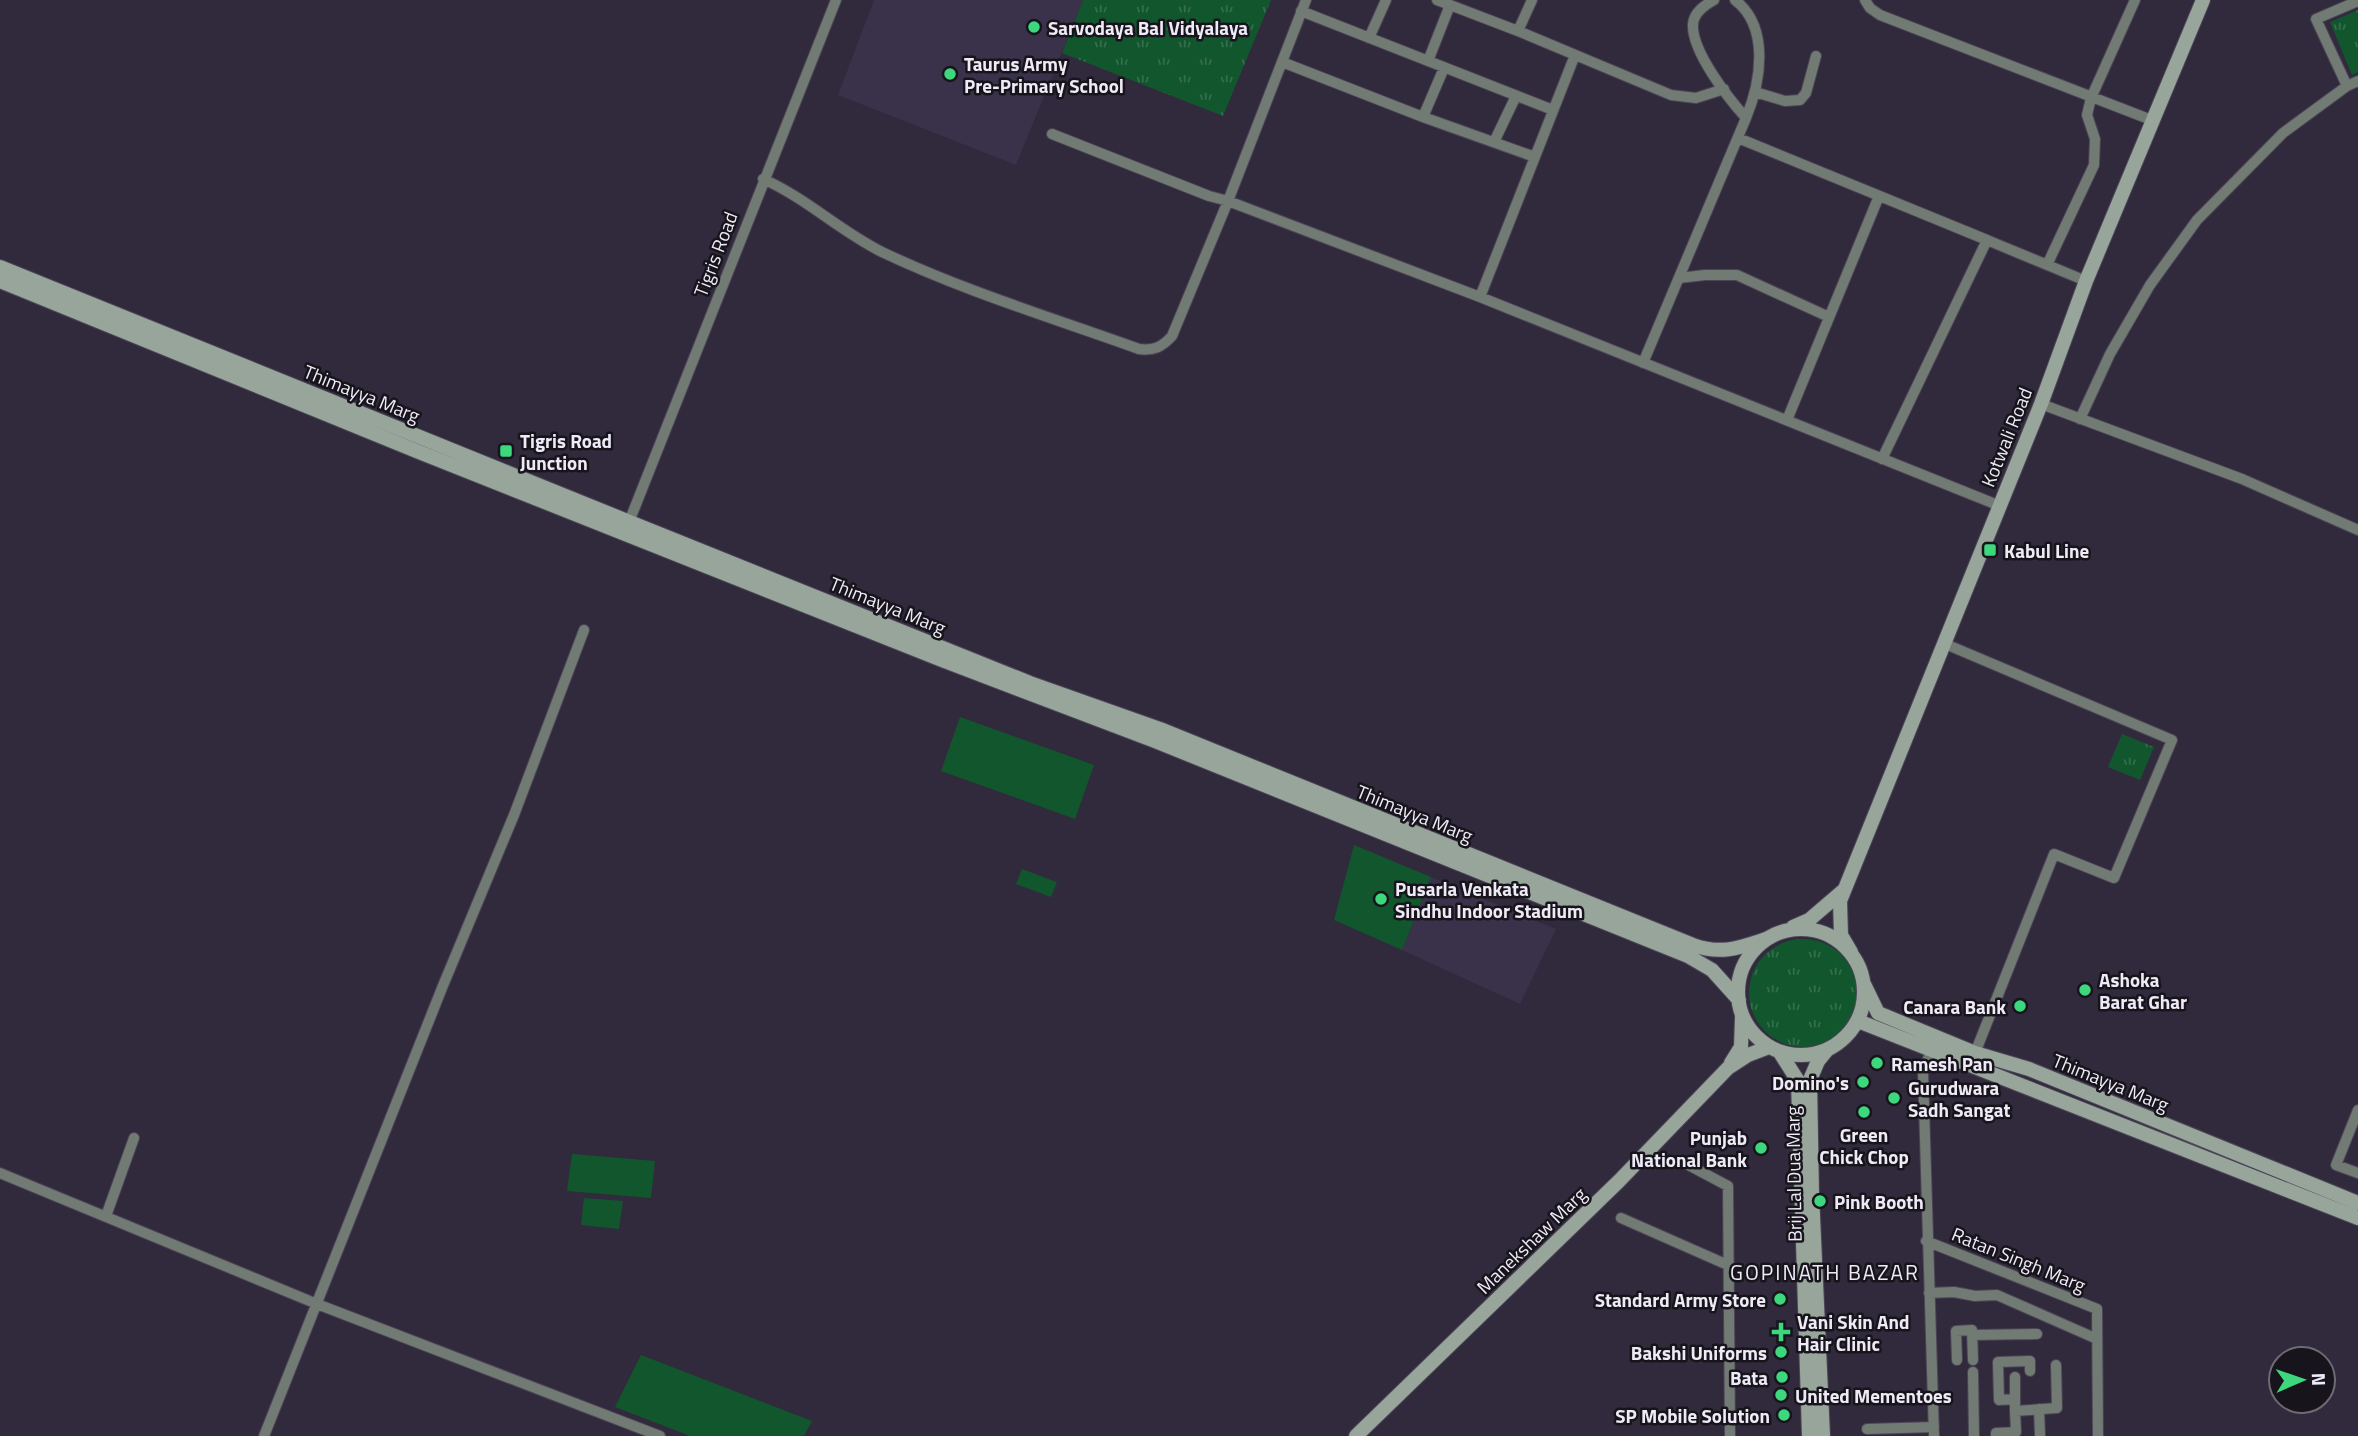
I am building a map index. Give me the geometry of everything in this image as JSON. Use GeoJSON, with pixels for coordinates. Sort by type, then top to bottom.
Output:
{"type":"FeatureCollection","features":[{"type":"Feature","properties":{"kind":"street","name":"Tigris Road"},"geometry":{"type":"LineString","coordinates":[[629,522],[836,0]]}},
{"type":"Feature","properties":{"kind":"street"},"geometry":{"type":"LineString","coordinates":[[763,179],[798,197],[862,241],[896,258],[1032,311],[1139,349],[1151,350],[1163,346],[1172,336],[1306,0]]}},
{"type":"Feature","properties":{"kind":"street"},"geometry":{"type":"LineString","coordinates":[[1369,38],[1386,0]]}},
{"type":"Feature","properties":{"kind":"street"},"geometry":{"type":"LineString","coordinates":[[1437,0],[1671,95],[1696,98],[1724,89]]}},
{"type":"Feature","properties":{"kind":"street"},"geometry":{"type":"LineString","coordinates":[[1518,31],[1532,0]]}},
{"type":"Feature","properties":{"kind":"street"},"geometry":{"type":"LineString","coordinates":[[1714,0],[1703,7],[1693,22],[1695,36],[1699,48],[1724,89],[1746,118]]}},
{"type":"Feature","properties":{"kind":"street"},"geometry":{"type":"LineString","coordinates":[[1643,363],[1755,92],[1758,40],[1745,8],[1735,0]]}},
{"type":"Feature","properties":{"kind":"street"},"geometry":{"type":"LineString","coordinates":[[1865,0],[1870,8],[1880,15],[2154,121]]}},
{"type":"Feature","properties":{"kind":"street"},"geometry":{"type":"LineString","coordinates":[[2047,265],[2094,165],[2095,139],[2087,115],[2091,98],[2135,0]]}},
{"type":"Feature","properties":{"kind":"street","name":"Kotwali Road"},"geometry":{"type":"LineString","coordinates":[[1850,952],[1841,935],[1840,901],[2041,404],[2086,281],[2203,0]]}},
{"type":"Feature","properties":{"kind":"street"},"geometry":{"type":"LineString","coordinates":[[2347,86],[2316,19],[2358,1]]}},
{"type":"Feature","properties":{"kind":"street"},"geometry":{"type":"LineString","coordinates":[[1428,61],[1450,5]]}},
{"type":"Feature","properties":{"kind":"street"},"geometry":{"type":"LineString","coordinates":[[1301,11],[1553,110]]}},
{"type":"Feature","properties":{"kind":"street"},"geometry":{"type":"LineString","coordinates":[[1480,297],[1575,55]]}},
{"type":"Feature","properties":{"kind":"street"},"geometry":{"type":"LineString","coordinates":[[1755,92],[1784,101],[1800,100],[1806,93],[1816,55]]}},
{"type":"Feature","properties":{"kind":"street"},"geometry":{"type":"LineString","coordinates":[[1282,62],[1535,157]]}},
{"type":"Feature","properties":{"kind":"street"},"geometry":{"type":"LineString","coordinates":[[1423,117],[1444,68]]}},
{"type":"Feature","properties":{"kind":"street"},"geometry":{"type":"LineString","coordinates":[[2080,419],[2110,354],[2150,285],[2197,220],[2283,133],[2347,86],[2358,81]]}},
{"type":"Feature","properties":{"kind":"street"},"geometry":{"type":"LineString","coordinates":[[1494,142],[1516,96]]}},
{"type":"Feature","properties":{"kind":"street"},"geometry":{"type":"LineString","coordinates":[[1052,134],[1480,297],[2000,506]]}},
{"type":"Feature","properties":{"kind":"street"},"geometry":{"type":"LineString","coordinates":[[1738,138],[2086,281]]}},
{"type":"Feature","properties":{"kind":"street"},"geometry":{"type":"LineString","coordinates":[[1787,421],[1879,196]]}},
{"type":"Feature","properties":{"kind":"street"},"geometry":{"type":"LineString","coordinates":[[1882,459],[1987,240]]}},
{"type":"Feature","properties":{"kind":"street","name":"Thimayya Marg"},"geometry":{"type":"LineString","coordinates":[[0,267],[1030,682],[1688,956],[1712,970],[1740,1006]]}},
{"type":"Feature","properties":{"kind":"street"},"geometry":{"type":"LineString","coordinates":[[1679,278],[1737,275],[1829,317]]}},
{"type":"Feature","properties":{"kind":"street","name":"Thimayya Marg"},"geometry":{"type":"LineString","coordinates":[[0,281],[419,452],[942,660],[1157,735],[1693,945],[1717,951],[1735,949],[1773,936]]}},
{"type":"Feature","properties":{"kind":"street"},"geometry":{"type":"LineString","coordinates":[[2041,404],[2242,479],[2358,530]]}},
{"type":"Feature","properties":{"kind":"street"},"geometry":{"type":"LineString","coordinates":[[264,1436],[442,988],[514,815],[584,630]]}},
{"type":"Feature","properties":{"kind":"street"},"geometry":{"type":"LineString","coordinates":[[1943,643],[2172,740],[2114,878],[2054,854],[1975,1053]]}},
{"type":"Feature","properties":{"kind":"street"},"geometry":{"type":"LineString","coordinates":[[1827,1050],[1804,1081],[1774,1049],[1757,1038],[1740,1006],[1739,983],[1744,966],[1754,951],[1773,936],[1809,920],[1845,889]]}},
{"type":"Feature","properties":{"kind":"street"},"geometry":{"type":"LineString","coordinates":[[1773,936],[1798,929],[1818,931],[1836,939],[1850,952],[1859,967],[1864,984],[1864,1001],[1858,1021],[1839,1043],[1811,1055],[1795,1055],[1774,1049]]}},
{"type":"Feature","properties":{"kind":"street","name":"Thimayya Marg"},"geometry":{"type":"LineString","coordinates":[[1864,984],[1878,1013],[1975,1053],[2021,1066],[2328,1198],[2358,1218]]}},
{"type":"Feature","properties":{"kind":"street","name":"Manekshaw Marg"},"geometry":{"type":"LineString","coordinates":[[1356,1436],[1619,1181],[1728,1068],[1741,1047],[1740,1006]]}},
{"type":"Feature","properties":{"kind":"street","name":"Thimayya Marg"},"geometry":{"type":"LineString","coordinates":[[1858,1021],[1931,1051],[2328,1198],[2358,1203]]}},
{"type":"Feature","properties":{"kind":"street","name":"Manekshaw Marg"},"geometry":{"type":"LineString","coordinates":[[1728,1068],[1748,1055],[1774,1049]]}},
{"type":"Feature","properties":{"kind":"street"},"geometry":{"type":"LineString","coordinates":[[1867,1429],[1934,1431],[1926,1241],[1923,1072],[1931,1051]]}},
{"type":"Feature","properties":{"kind":"street","name":"Brij Lal Dua Marg"},"geometry":{"type":"LineString","coordinates":[[1804,1081],[1809,1436]]}},
{"type":"Feature","properties":{"kind":"street","name":"Brij Lal Dua Marg"},"geometry":{"type":"LineString","coordinates":[[1804,1081],[1823,1436]]}},
{"type":"Feature","properties":{"kind":"street"},"geometry":{"type":"LineString","coordinates":[[2358,1110],[2336,1165],[2358,1173]]}},
{"type":"Feature","properties":{"kind":"street"},"geometry":{"type":"LineString","coordinates":[[106,1216],[134,1138]]}},
{"type":"Feature","properties":{"kind":"street"},"geometry":{"type":"LineString","coordinates":[[1679,1160],[1728,1186],[1730,1436]]}},
{"type":"Feature","properties":{"kind":"street"},"geometry":{"type":"LineString","coordinates":[[0,1172],[317,1304],[660,1436]]}},
{"type":"Feature","properties":{"kind":"street"},"geometry":{"type":"LineString","coordinates":[[1621,1218],[1730,1265]]}},
{"type":"Feature","properties":{"kind":"street","name":"Ratan Singh Marg"},"geometry":{"type":"LineString","coordinates":[[1926,1241],[2097,1309],[2098,1436]]}},
{"type":"Feature","properties":{"kind":"street"},"geometry":{"type":"LineString","coordinates":[[1929,1293],[1997,1295],[2097,1339]]}},
{"type":"Feature","properties":{"kind":"street"},"geometry":{"type":"LineString","coordinates":[[1955,1319],[1957,1360]]}},
{"type":"Feature","properties":{"kind":"street"},"geometry":{"type":"LineString","coordinates":[[1956,1331],[1972,1328],[2037,1334]]}},
{"type":"Feature","properties":{"kind":"street"},"geometry":{"type":"LineString","coordinates":[[1972,1328],[1974,1436]]}},
{"type":"Feature","properties":{"kind":"street"},"geometry":{"type":"LineString","coordinates":[[2031,1371],[2030,1361],[1998,1362],[1998,1400],[2039,1409],[2057,1408],[2056,1365]]}},
{"type":"Feature","properties":{"kind":"street"},"geometry":{"type":"LineString","coordinates":[[1996,1436],[1996,1433],[2016,1432],[2015,1377]]}},
{"type":"Feature","properties":{"kind":"street"},"geometry":{"type":"LineString","coordinates":[[2039,1409],[2040,1436]]}},
{"type":"Feature","properties":{"kind":"shaded area","name":"Taurus Army Pre-Primary School"},"geometry":{"type":"Polygon","coordinates":[[[874,0],[1083,0],[1016,165],[838,95],[874,0]]]}},
{"type":"Feature","properties":{"kind":"shaded area"},"geometry":{"type":"Polygon","coordinates":[[[1431,877],[1556,929],[1520,1004],[1402,950],[1431,877]]]}},
{"type":"Feature","properties":{"kind":"green space"},"geometry":{"type":"Polygon","coordinates":[[[1083,0],[1271,0],[1223,116],[1062,53],[1083,0]]]}},
{"type":"Feature","properties":{"kind":"green space"},"geometry":{"type":"Polygon","coordinates":[[[2358,10],[2358,72],[2352,75],[2330,22],[2358,10]]]}},
{"type":"Feature","properties":{"kind":"green space"},"geometry":{"type":"Polygon","coordinates":[[[960,717],[1094,765],[1075,819],[941,771],[960,717]]]}},
{"type":"Feature","properties":{"kind":"green space"},"geometry":{"type":"Polygon","coordinates":[[[2122,734],[2154,747],[2140,780],[2108,767],[2122,734]]]}},
{"type":"Feature","properties":{"kind":"green space","name":"Pusarla Venkata Sindhu Indoor Stadium"},"geometry":{"type":"Polygon","coordinates":[[[1354,845],[1431,877],[1402,950],[1334,920],[1354,845]]]}},
{"type":"Feature","properties":{"kind":"green space"},"geometry":{"type":"Polygon","coordinates":[[[1022,869],[1057,882],[1051,897],[1016,884],[1022,869]]]}},
{"type":"Feature","properties":{"kind":"green space"},"geometry":{"type":"Polygon","coordinates":[[[1803,939],[1824,943],[1841,955],[1853,972],[1857,993],[1853,1014],[1841,1031],[1824,1043],[1803,1047],[1782,1043],[1765,1031],[1753,1014],[1749,993],[1753,972],[1765,955],[1782,943],[1803,939]]]}},
{"type":"Feature","properties":{"kind":"green space"},"geometry":{"type":"Polygon","coordinates":[[[572,1154],[655,1161],[651,1198],[567,1191],[572,1154]]]}},
{"type":"Feature","properties":{"kind":"green space"},"geometry":{"type":"Polygon","coordinates":[[[584,1198],[623,1201],[619,1229],[581,1225],[584,1198]]]}},
{"type":"Feature","properties":{"kind":"green space"},"geometry":{"type":"Polygon","coordinates":[[[641,1355],[812,1421],[804,1436],[690,1436],[615,1407],[641,1355]]]}},
{"type":"Feature","properties":{"kind":"place","name":"Sarvodaya Bal Vidyalaya"},"geometry":{"type":"Point","coordinates":[1034,27]}},
{"type":"Feature","properties":{"kind":"place","name":"Taurus Army Pre-Primary School"},"geometry":{"type":"Point","coordinates":[950,74]}},
{"type":"Feature","properties":{"kind":"place","name":"Tigris Road Junction"},"geometry":{"type":"Point","coordinates":[506,451]}},
{"type":"Feature","properties":{"kind":"place","name":"Kabul Line"},"geometry":{"type":"Point","coordinates":[1990,550]}},
{"type":"Feature","properties":{"kind":"place","name":"Pusarla Venkata Sindhu Indoor Stadium"},"geometry":{"type":"Point","coordinates":[1381,899]}},
{"type":"Feature","properties":{"kind":"place","name":"Ashoka Barat Ghar"},"geometry":{"type":"Point","coordinates":[2085,990]}},
{"type":"Feature","properties":{"kind":"place","name":"Canara Bank"},"geometry":{"type":"Point","coordinates":[2020,1006]}},
{"type":"Feature","properties":{"kind":"place","name":"Ramesh Pan"},"geometry":{"type":"Point","coordinates":[1877,1063]}},
{"type":"Feature","properties":{"kind":"place","name":"Domino's"},"geometry":{"type":"Point","coordinates":[1863,1082]}},
{"type":"Feature","properties":{"kind":"place","name":"Gurudwara Sadh Sangat"},"geometry":{"type":"Point","coordinates":[1894,1098]}},
{"type":"Feature","properties":{"kind":"place","name":"Green Chick Chop"},"geometry":{"type":"Point","coordinates":[1864,1112]}},
{"type":"Feature","properties":{"kind":"place","name":"Punjab National Bank"},"geometry":{"type":"Point","coordinates":[1761,1148]}},
{"type":"Feature","properties":{"kind":"place","name":"Pink Booth"},"geometry":{"type":"Point","coordinates":[1820,1201]}},
{"type":"Feature","properties":{"kind":"place","name":"Standard Army Store"},"geometry":{"type":"Point","coordinates":[1780,1299]}},
{"type":"Feature","properties":{"kind":"place","name":"Vani Skin And Hair Clinic"},"geometry":{"type":"Point","coordinates":[1781,1332]}},
{"type":"Feature","properties":{"kind":"place","name":"Bakshi Uniforms"},"geometry":{"type":"Point","coordinates":[1781,1352]}},
{"type":"Feature","properties":{"kind":"place","name":"Bata"},"geometry":{"type":"Point","coordinates":[1782,1377]}},
{"type":"Feature","properties":{"kind":"place","name":"United Mementoes"},"geometry":{"type":"Point","coordinates":[1781,1395]}},
{"type":"Feature","properties":{"kind":"place","name":"SP Mobile Solution"},"geometry":{"type":"Point","coordinates":[1784,1415]}},
{"type":"Feature","properties":{"kind":"district","name":"GOPINATH BAZAR"},"geometry":{"type":"Point","coordinates":[1825,1272]}}]}
